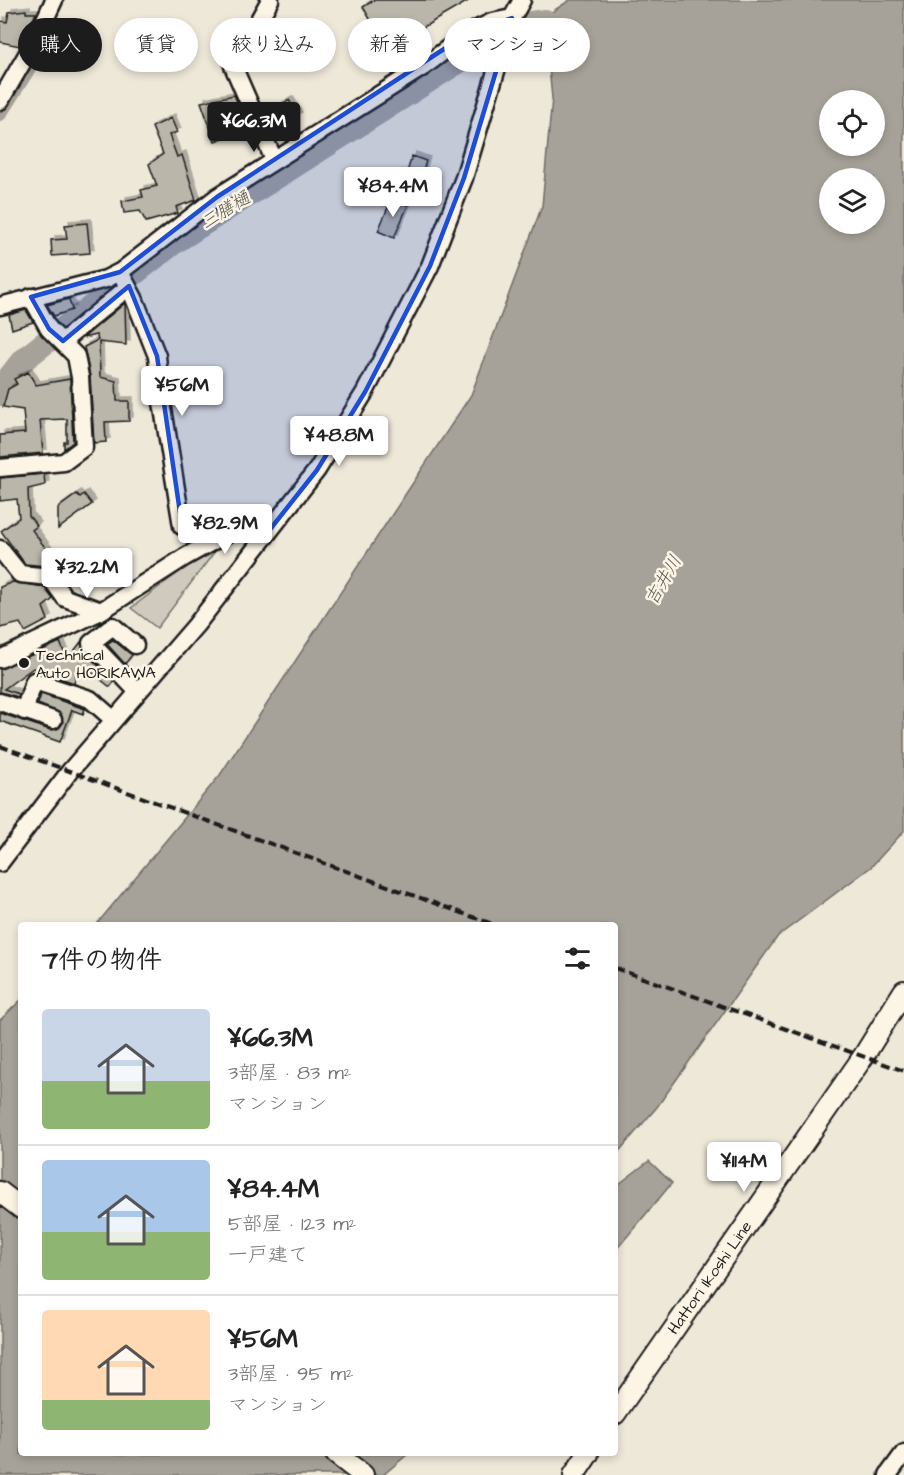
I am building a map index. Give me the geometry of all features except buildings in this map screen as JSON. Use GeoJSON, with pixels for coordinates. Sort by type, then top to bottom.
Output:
{"type":"FeatureCollection","features":[{"type":"Feature","properties":{"kind":"main road","name":"Hattori Ikoshi Line"},"geometry":{"type":"LineString","coordinates":[[618,1410],[863,1057],[904,991]]}},
{"type":"Feature","properties":{"kind":"main road"},"geometry":{"type":"LineString","coordinates":[[0,1191],[18,1206]]}},
{"type":"Feature","properties":{"kind":"main road"},"geometry":{"type":"LineString","coordinates":[[339,1456],[363,1475]]}},
{"type":"Feature","properties":{"kind":"main road"},"geometry":{"type":"LineString","coordinates":[[574,1475],[587,1456]]}},
{"type":"Feature","properties":{"kind":"street"},"geometry":{"type":"LineString","coordinates":[[0,101],[36,39],[54,0]]}},
{"type":"Feature","properties":{"kind":"street"},"geometry":{"type":"LineString","coordinates":[[270,0],[233,66],[274,160]]}},
{"type":"Feature","properties":{"kind":"street"},"geometry":{"type":"LineString","coordinates":[[512,18],[522,0]]}},
{"type":"Feature","properties":{"kind":"street"},"geometry":{"type":"LineString","coordinates":[[0,306],[106,279],[120,272],[217,197],[423,67],[444,51]]}},
{"type":"Feature","properties":{"kind":"street"},"geometry":{"type":"LineString","coordinates":[[0,863],[70,771],[196,625],[317,470],[365,392],[430,266],[464,178],[496,72]]}},
{"type":"Feature","properties":{"kind":"street"},"geometry":{"type":"LineString","coordinates":[[120,272],[134,298],[157,356],[161,396],[182,526],[190,528],[229,520],[264,537]]}},
{"type":"Feature","properties":{"kind":"street"},"geometry":{"type":"LineString","coordinates":[[63,341],[127,288]]}},
{"type":"Feature","properties":{"kind":"street"},"geometry":{"type":"LineString","coordinates":[[0,468],[64,462],[84,447],[80,377],[76,356],[49,329],[31,297]]}},
{"type":"Feature","properties":{"kind":"street"},"geometry":{"type":"LineString","coordinates":[[0,659],[102,611],[185,556],[242,525]]}},
{"type":"Feature","properties":{"kind":"street"},"geometry":{"type":"LineString","coordinates":[[0,549],[20,574],[50,577],[65,598],[102,611]]}},
{"type":"Feature","properties":{"kind":"street"},"geometry":{"type":"LineString","coordinates":[[135,645],[113,626],[91,643],[138,692]]}},
{"type":"Feature","properties":{"kind":"street"},"geometry":{"type":"LineString","coordinates":[[24,711],[34,681],[90,699],[114,720]]}},
{"type":"Feature","properties":{"kind":"street"},"geometry":{"type":"LineString","coordinates":[[0,702],[53,720]]}},
{"type":"Feature","properties":{"kind":"street"},"geometry":{"type":"LineString","coordinates":[[888,1475],[904,1453]]}},
{"type":"Feature","properties":{"kind":"highlighted area"},"geometry":{"type":"Polygon","coordinates":[[[512,18],[464,178],[430,266],[365,392],[317,470],[264,537],[229,520],[182,526],[157,356],[129,286],[63,341],[49,329],[31,297],[120,272],[217,197],[467,34],[512,18]]]}},
{"type":"Feature","properties":{"kind":"shaded area"},"geometry":{"type":"Polygon","coordinates":[[[216,550],[157,628],[131,608],[198,558],[216,550]]]}},
{"type":"Feature","properties":{"kind":"water","name":"吉井川"},"geometry":{"type":"Polygon","coordinates":[[[570,0],[904,0],[904,831],[871,867],[778,936],[657,1107],[618,1152],[618,922],[98,922],[220,775],[471,395],[542,206],[552,98],[549,72],[590,72],[590,18],[544,18],[570,0]]]}},
{"type":"Feature","properties":{"kind":"water"},"geometry":{"type":"Polygon","coordinates":[[[18,1003],[18,1456],[406,1456],[383,1475],[0,1475],[0,1020],[18,1003]]]}},
{"type":"Feature","properties":{"kind":"water"},"geometry":{"type":"Polygon","coordinates":[[[649,1161],[672,1183],[618,1247],[618,1185],[649,1161]]]}},
{"type":"Feature","properties":{"kind":"waterway","name":"三膳樋"},"geometry":{"type":"LineString","coordinates":[[0,394],[5,383],[23,360],[176,241],[444,71]]}},
{"type":"Feature","properties":{"kind":"waterway"},"geometry":{"type":"LineString","coordinates":[[0,114],[27,72]]}},
{"type":"Feature","properties":{"kind":"railway"},"geometry":{"type":"LineString","coordinates":[[0,746],[487,922]]}},
{"type":"Feature","properties":{"kind":"railway"},"geometry":{"type":"LineString","coordinates":[[618,969],[904,1071]]}},
{"type":"Feature","properties":{"kind":"place","name":"Technical Auto HORIKAWA"},"geometry":{"type":"Point","coordinates":[24,663]}}]}
